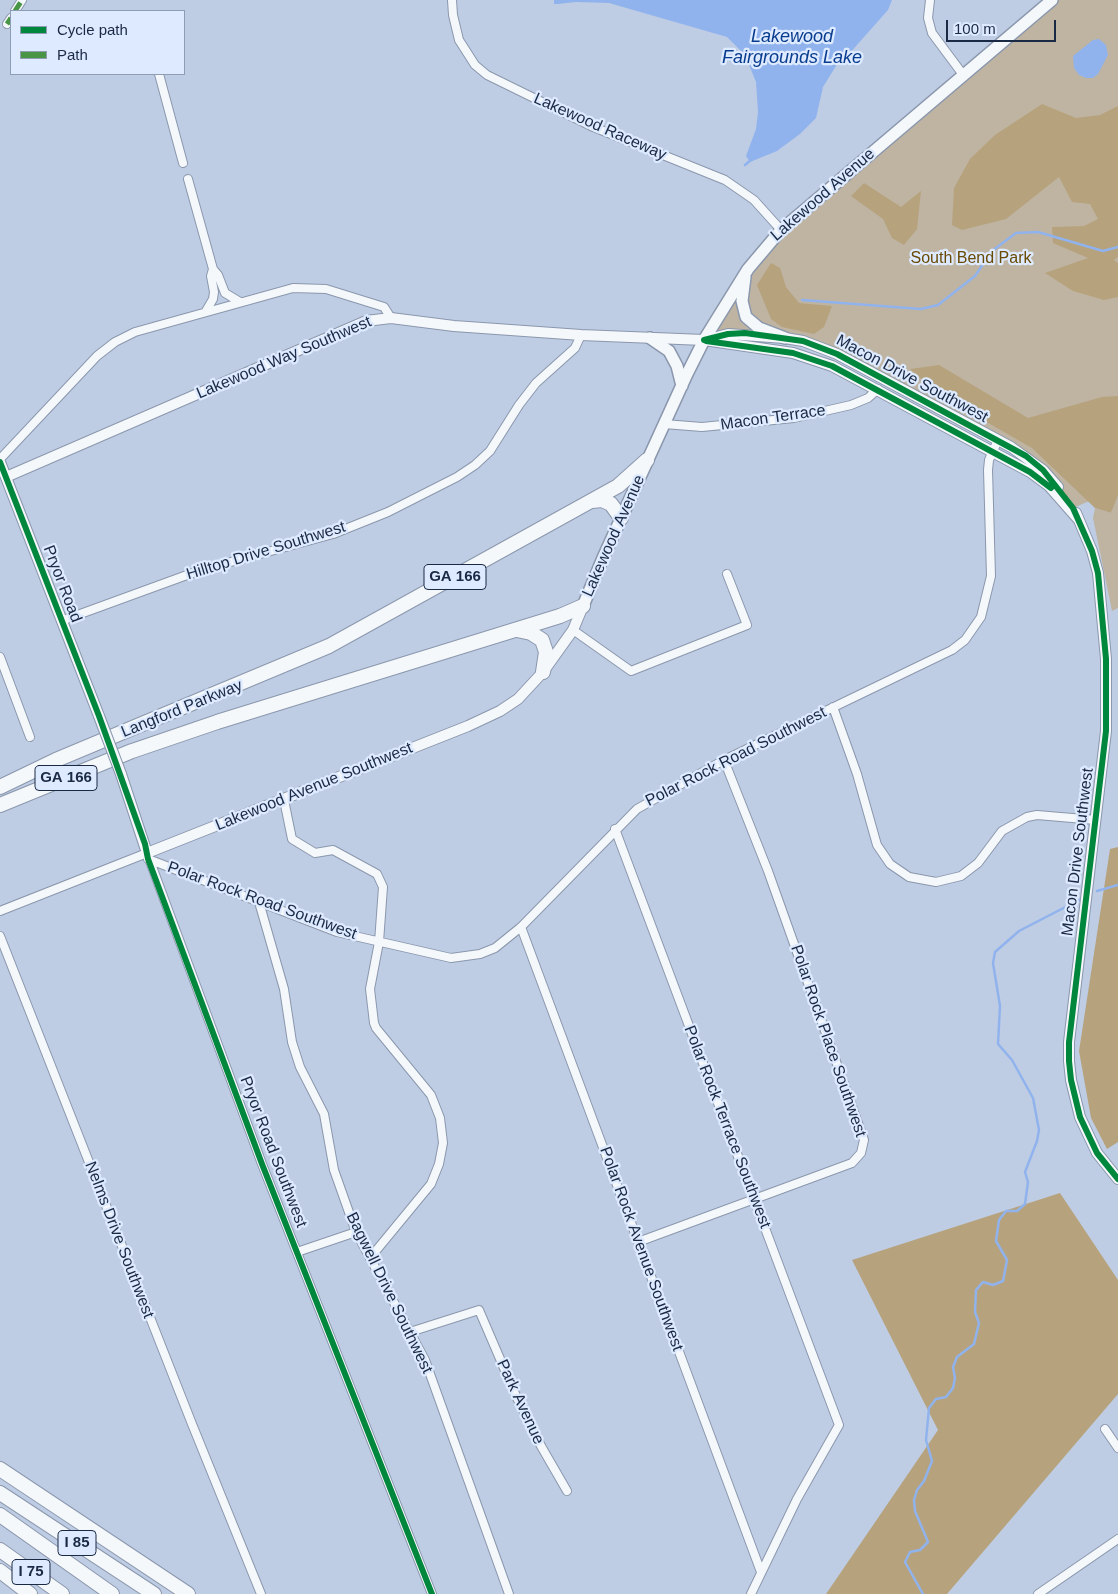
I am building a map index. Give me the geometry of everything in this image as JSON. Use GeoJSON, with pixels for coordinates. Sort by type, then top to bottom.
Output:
{"type":"FeatureCollection","features":[{"type":"Feature","properties":{"kind":"highway","name":"GA 166"},"geometry":{"type":"LineString","coordinates":[[592,501],[618,486],[647,460]]}},
{"type":"Feature","properties":{"kind":"highway"},"geometry":{"type":"LineString","coordinates":[[592,501],[602,500],[611,504],[621,518]]}},
{"type":"Feature","properties":{"kind":"highway","name":"Langford Parkway"},"geometry":{"type":"LineString","coordinates":[[0,787],[56,760],[254,679],[329,646],[592,501]]}},
{"type":"Feature","properties":{"kind":"highway","name":"Langford Parkway"},"geometry":{"type":"LineString","coordinates":[[0,806],[132,751],[217,722],[570,613],[584,606]]}},
{"type":"Feature","properties":{"kind":"highway"},"geometry":{"type":"LineString","coordinates":[[516,630],[531,633],[542,640],[546,652],[544,672]]}},
{"type":"Feature","properties":{"kind":"highway"},"geometry":{"type":"LineString","coordinates":[[0,780],[56,760]]}},
{"type":"Feature","properties":{"kind":"highway"},"geometry":{"type":"LineString","coordinates":[[0,1469],[188,1594]]}},
{"type":"Feature","properties":{"kind":"highway","name":"I 85"},"geometry":{"type":"LineString","coordinates":[[0,1493],[154,1594]]}},
{"type":"Feature","properties":{"kind":"highway","name":"I 75"},"geometry":{"type":"LineString","coordinates":[[0,1514],[112,1594]]}},
{"type":"Feature","properties":{"kind":"highway","name":"I 75"},"geometry":{"type":"LineString","coordinates":[[0,1550],[62,1594]]}},
{"type":"Feature","properties":{"kind":"highway"},"geometry":{"type":"LineString","coordinates":[[0,1571],[30,1594]]}},
{"type":"Feature","properties":{"kind":"highway"},"geometry":{"type":"LineString","coordinates":[[170,1581],[193,1594]]}},
{"type":"Feature","properties":{"kind":"main road","name":"Lakewood Avenue"},"geometry":{"type":"LineString","coordinates":[[584,606],[647,460],[704,340],[745,273],[781,230],[1052,0]]}},
{"type":"Feature","properties":{"kind":"main road"},"geometry":{"type":"LineString","coordinates":[[745,273],[742,301],[746,317],[759,328],[784,338]]}},
{"type":"Feature","properties":{"kind":"main road"},"geometry":{"type":"LineString","coordinates":[[650,338],[669,351],[682,386]]}},
{"type":"Feature","properties":{"kind":"street","name":"Lakewood Raceway"},"geometry":{"type":"LineString","coordinates":[[452,0],[453,15],[460,40],[475,65],[487,75],[591,126],[725,180],[754,200],[781,230]]}},
{"type":"Feature","properties":{"kind":"street"},"geometry":{"type":"LineString","coordinates":[[930,0],[928,18],[932,33],[964,76]]}},
{"type":"Feature","properties":{"kind":"street"},"geometry":{"type":"LineString","coordinates":[[158,75],[183,163]]}},
{"type":"Feature","properties":{"kind":"street"},"geometry":{"type":"LineString","coordinates":[[188,179],[213,269],[218,275],[225,293],[240,302]]}},
{"type":"Feature","properties":{"kind":"street"},"geometry":{"type":"LineString","coordinates":[[206,311],[213,299],[214,292],[211,276],[213,269]]}},
{"type":"Feature","properties":{"kind":"street"},"geometry":{"type":"LineString","coordinates":[[0,460],[96,356],[115,342],[135,332],[293,288],[326,289],[384,307],[391,318]]}},
{"type":"Feature","properties":{"kind":"street","name":"Lakewood Way Southwest"},"geometry":{"type":"LineString","coordinates":[[3,478],[366,321],[391,318],[454,326],[581,335],[704,340]]}},
{"type":"Feature","properties":{"kind":"street","name":"Macon Drive Southwest"},"geometry":{"type":"LineString","coordinates":[[704,340],[728,334],[784,338],[803,341],[837,354],[1026,456],[1043,470],[1063,492],[1078,519],[1092,551],[1098,573],[1106,659],[1106,731],[1069,1042],[1069,1061],[1071,1080],[1080,1117],[1097,1152],[1118,1179]]}},
{"type":"Feature","properties":{"kind":"street","name":"Hilltop Drive Southwest"},"geometry":{"type":"LineString","coordinates":[[61,621],[198,571],[333,534],[388,512],[457,477],[475,465],[490,451],[519,404],[536,383],[575,348],[581,335]]}},
{"type":"Feature","properties":{"kind":"street","name":"Macon Drive Southwest"},"geometry":{"type":"LineString","coordinates":[[704,340],[718,344],[793,354],[832,366],[1030,472],[1049,486],[1078,519]]}},
{"type":"Feature","properties":{"kind":"street","name":"Macon Terrace"},"geometry":{"type":"LineString","coordinates":[[664,424],[702,427],[794,418],[851,405],[868,398],[878,389]]}},
{"type":"Feature","properties":{"kind":"street","name":"Polar Rock Road Southwest"},"geometry":{"type":"LineString","coordinates":[[147,856],[337,932],[439,957],[464,958],[495,948],[521,927],[615,829],[637,809],[724,760],[952,650],[965,640],[976,627],[985,606],[991,576],[988,470],[998,440]]}},
{"type":"Feature","properties":{"kind":"street","name":"Pryor Road"},"geometry":{"type":"LineString","coordinates":[[0,460],[3,478],[99,716]]}},
{"type":"Feature","properties":{"kind":"street"},"geometry":{"type":"LineString","coordinates":[[573,630],[631,671],[747,625],[727,574]]}},
{"type":"Feature","properties":{"kind":"street","name":"Lakewood Avenue Southwest"},"geometry":{"type":"LineString","coordinates":[[0,911],[147,856],[492,715],[518,698],[544,672],[573,630],[584,606]]}},
{"type":"Feature","properties":{"kind":"street"},"geometry":{"type":"LineString","coordinates":[[0,657],[30,737]]}},
{"type":"Feature","properties":{"kind":"street"},"geometry":{"type":"LineString","coordinates":[[833,707],[857,774],[877,845],[890,864],[909,877],[936,882],[960,876],[978,863],[1002,831],[1027,817],[1037,815],[1096,820]]}},
{"type":"Feature","properties":{"kind":"street","name":"Pryor Road Southwest"},"geometry":{"type":"LineString","coordinates":[[99,716],[147,856],[297,1252],[432,1594]]}},
{"type":"Feature","properties":{"kind":"street","name":"Polar Rock Place Southwest"},"geometry":{"type":"LineString","coordinates":[[638,1242],[852,1163],[861,1153],[864,1140],[768,871],[724,760]]}},
{"type":"Feature","properties":{"kind":"street"},"geometry":{"type":"LineString","coordinates":[[284,800],[292,839],[315,853],[333,850],[377,874],[384,894],[379,942],[370,989],[374,1022],[376,1028],[431,1095],[440,1118],[443,1143],[440,1164],[431,1184],[370,1258]]}},
{"type":"Feature","properties":{"kind":"street","name":"Polar Rock Terrace Southwest"},"geometry":{"type":"LineString","coordinates":[[615,829],[839,1425],[797,1498],[761,1572]]}},
{"type":"Feature","properties":{"kind":"street","name":"Bagwell Drive Southwest"},"geometry":{"type":"LineString","coordinates":[[259,902],[284,989],[292,1042],[300,1067],[324,1114],[334,1170],[356,1232],[425,1360],[509,1594]]}},
{"type":"Feature","properties":{"kind":"street","name":"Polar Rock Avenue Southwest"},"geometry":{"type":"LineString","coordinates":[[521,927],[761,1572]]}},
{"type":"Feature","properties":{"kind":"street","name":"Nelms Drive Southwest"},"geometry":{"type":"LineString","coordinates":[[0,936],[261,1594]]}},
{"type":"Feature","properties":{"kind":"street"},"geometry":{"type":"LineString","coordinates":[[297,1252],[356,1232]]}},
{"type":"Feature","properties":{"kind":"street","name":"Park Avenue"},"geometry":{"type":"LineString","coordinates":[[410,1332],[479,1310],[516,1396],[567,1491]]}},
{"type":"Feature","properties":{"kind":"street"},"geometry":{"type":"LineString","coordinates":[[1105,1429],[1118,1448]]}},
{"type":"Feature","properties":{"kind":"street"},"geometry":{"type":"LineString","coordinates":[[1038,1594],[1118,1539]]}},
{"type":"Feature","properties":{"kind":"street"},"geometry":{"type":"LineString","coordinates":[[751,1594],[761,1572]]}},
{"type":"Feature","properties":{"kind":"green space","name":"South Bend Park"},"geometry":{"type":"Polygon","coordinates":[[[1043,0],[1118,0],[1118,489],[1073,508],[998,440],[803,341],[704,340],[781,230],[1043,0]]]}},
{"type":"Feature","properties":{"kind":"green space"},"geometry":{"type":"Polygon","coordinates":[[[1118,496],[1118,608],[1112,611],[1093,518],[1095,508],[1111,513],[1118,496]]]}},
{"type":"Feature","properties":{"kind":"shaded area"},"geometry":{"type":"Polygon","coordinates":[[[1042,104],[1076,118],[1100,115],[1118,106],[1118,257],[1114,260],[1118,263],[1118,297],[1104,300],[1073,291],[1045,273],[1088,258],[1053,243],[1052,227],[1084,226],[1098,219],[1090,204],[1072,202],[1059,177],[1006,219],[962,230],[952,225],[954,188],[970,159],[995,135],[1042,104]]]}},
{"type":"Feature","properties":{"kind":"shaded area"},"geometry":{"type":"Polygon","coordinates":[[[864,183],[901,207],[921,191],[917,229],[904,245],[892,238],[883,219],[851,196],[864,183]]]}},
{"type":"Feature","properties":{"kind":"shaded area"},"geometry":{"type":"Polygon","coordinates":[[[771,263],[780,268],[786,287],[799,303],[832,306],[824,327],[814,334],[782,327],[771,319],[757,285],[771,263]]]}},
{"type":"Feature","properties":{"kind":"shaded area"},"geometry":{"type":"Polygon","coordinates":[[[939,365],[1028,418],[1102,397],[1118,396],[1118,496],[1111,513],[1095,508],[1032,448],[941,396],[910,369],[939,365]]]}},
{"type":"Feature","properties":{"kind":"shaded area"},"geometry":{"type":"Polygon","coordinates":[[[1118,847],[1118,1142],[1107,1149],[1091,1118],[1079,1051],[1110,849],[1118,847]]]}},
{"type":"Feature","properties":{"kind":"shaded area"},"geometry":{"type":"Polygon","coordinates":[[[1060,1193],[1118,1280],[1118,1394],[947,1594],[826,1594],[938,1430],[852,1260],[1060,1193]]]}},
{"type":"Feature","properties":{"kind":"water","name":"Lakewood Fairgrounds Lake"},"geometry":{"type":"Polygon","coordinates":[[[554,0],[892,0],[888,10],[836,66],[823,87],[816,118],[800,134],[777,151],[750,162],[746,156],[756,129],[758,112],[756,82],[745,55],[727,37],[609,3],[576,2],[554,4],[554,0]]]}},
{"type":"Feature","properties":{"kind":"water"},"geometry":{"type":"Polygon","coordinates":[[[1099,39],[1106,45],[1108,55],[1098,74],[1093,78],[1079,75],[1074,68],[1073,56],[1093,40],[1099,39]]]}},
{"type":"Feature","properties":{"kind":"waterway"},"geometry":{"type":"LineString","coordinates":[[745,165],[752,159]]}},
{"type":"Feature","properties":{"kind":"waterway"},"geometry":{"type":"LineString","coordinates":[[802,300],[921,309],[938,305],[975,276],[992,251],[1016,233],[1038,232],[1103,251],[1118,247]]}},
{"type":"Feature","properties":{"kind":"waterway"},"geometry":{"type":"LineString","coordinates":[[1097,891],[1118,885]]}},
{"type":"Feature","properties":{"kind":"waterway"},"geometry":{"type":"LineString","coordinates":[[923,1594],[905,1562],[910,1552],[920,1550],[928,1542],[915,1511],[914,1500],[932,1461],[926,1440],[929,1408],[936,1399],[946,1397],[953,1388],[955,1378],[953,1367],[957,1357],[974,1344],[979,1323],[975,1312],[976,1290],[983,1282],[993,1285],[1003,1281],[1007,1260],[996,1241],[999,1220],[1006,1211],[1017,1211],[1025,1204],[1028,1182],[1025,1172],[1037,1141],[1039,1130],[1033,1098],[1012,1060],[998,1044],[1000,1006],[993,963],[995,952],[1019,931],[1079,900]]}},
{"type":"Feature","properties":{"kind":"marked path"},"geometry":{"type":"LineString","coordinates":[[16,10],[22,0]]}},
{"type":"Feature","properties":{"kind":"marked path"},"geometry":{"type":"LineString","coordinates":[[7,24],[10,20]]}},
{"type":"Feature","properties":{"kind":"cycle path"},"geometry":{"type":"LineString","coordinates":[[704,340],[728,334],[745,333],[803,341],[837,354],[1026,456],[1043,470],[1073,508],[1092,551],[1098,573],[1106,659],[1106,731],[1069,1042],[1069,1061],[1071,1080],[1080,1117],[1097,1153],[1118,1179]]}},
{"type":"Feature","properties":{"kind":"cycle path"},"geometry":{"type":"LineString","coordinates":[[706,341],[793,353],[832,366],[1030,472],[1051,488]]}},
{"type":"Feature","properties":{"kind":"cycle path"},"geometry":{"type":"LineString","coordinates":[[0,462],[99,716],[145,844],[148,859],[262,1164],[432,1594]]}}]}
